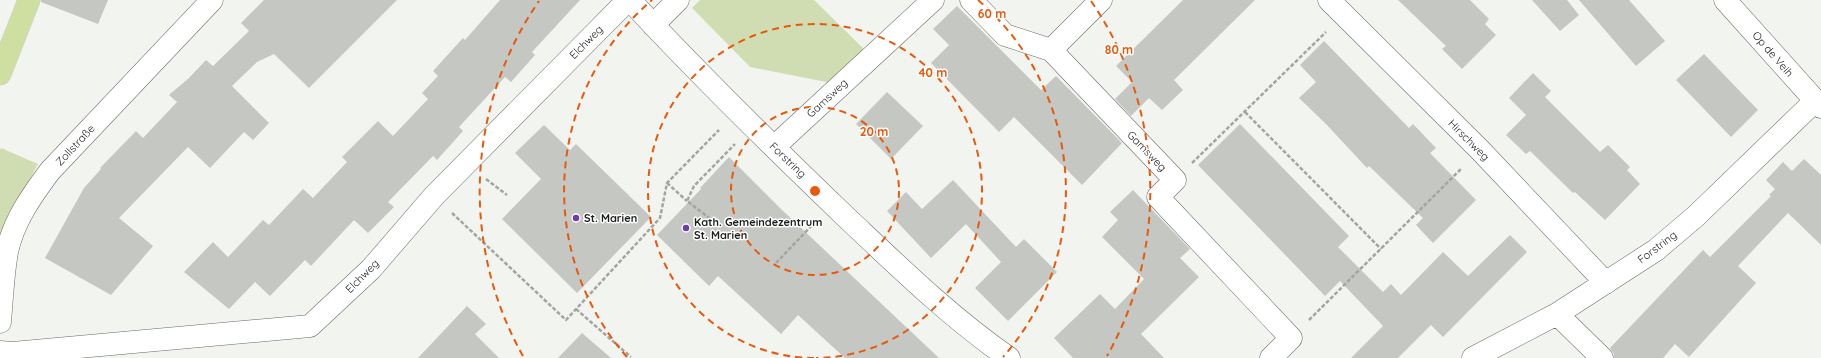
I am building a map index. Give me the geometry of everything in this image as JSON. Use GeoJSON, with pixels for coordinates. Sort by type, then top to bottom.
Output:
{"type":"FeatureCollection","features":[{"type":"Feature","properties":{"kind":"main road"},"geometry":{"type":"LineString","coordinates":[[0,74],[30,0]]}},
{"type":"Feature","properties":{"kind":"street","name":"Zollstraße"},"geometry":{"type":"LineString","coordinates":[[0,322],[7,252],[18,222],[32,194],[50,171],[212,0]]}},
{"type":"Feature","properties":{"kind":"street","name":"Forstring"},"geometry":{"type":"LineString","coordinates":[[629,0],[832,204],[949,312],[982,339],[1009,358]]}},
{"type":"Feature","properties":{"kind":"street","name":"Elchweg"},"geometry":{"type":"LineString","coordinates":[[0,352],[13,353],[310,326],[371,269],[434,196],[629,0]]}},
{"type":"Feature","properties":{"kind":"street"},"geometry":{"type":"LineString","coordinates":[[653,25],[678,0]]}},
{"type":"Feature","properties":{"kind":"street","name":"Gamsweg"},"geometry":{"type":"LineString","coordinates":[[774,147],[933,0]]}},
{"type":"Feature","properties":{"kind":"street","name":"Gamsweg"},"geometry":{"type":"LineString","coordinates":[[971,0],[1005,35],[1051,50],[1175,180],[1158,197],[1290,338]]}},
{"type":"Feature","properties":{"kind":"street"},"geometry":{"type":"LineString","coordinates":[[1051,50],[1101,0]]}},
{"type":"Feature","properties":{"kind":"street","name":"Op de Veih"},"geometry":{"type":"LineString","coordinates":[[1725,0],[1818,104]]}},
{"type":"Feature","properties":{"kind":"street","name":"Hirschweg"},"geometry":{"type":"LineString","coordinates":[[1336,8],[1480,150],[1606,283]]}},
{"type":"Feature","properties":{"kind":"street","name":"Forstring"},"geometry":{"type":"LineString","coordinates":[[1474,358],[1558,314],[1656,250],[1696,216],[1818,104]]}},
{"type":"Feature","properties":{"kind":"street"},"geometry":{"type":"LineString","coordinates":[[1558,314],[1602,358]]}},
{"type":"Feature","properties":{"kind":"street"},"geometry":{"type":"LineString","coordinates":[[1271,358],[1290,338]]}},
{"type":"Feature","properties":{"kind":"path"},"geometry":{"type":"LineString","coordinates":[[1175,180],[1245,112],[1336,8]]}},
{"type":"Feature","properties":{"kind":"path"},"geometry":{"type":"LineString","coordinates":[[434,196],[566,320],[660,218],[667,182],[738,111]]}},
{"type":"Feature","properties":{"kind":"path"},"geometry":{"type":"LineString","coordinates":[[1245,112],[1381,249]]}},
{"type":"Feature","properties":{"kind":"path"},"geometry":{"type":"LineString","coordinates":[[687,201],[694,186],[737,142]]}},
{"type":"Feature","properties":{"kind":"path"},"geometry":{"type":"LineString","coordinates":[[1290,338],[1480,150]]}},
{"type":"Feature","properties":{"kind":"path"},"geometry":{"type":"LineString","coordinates":[[667,182],[687,201],[720,226]]}},
{"type":"Feature","properties":{"kind":"path"},"geometry":{"type":"LineString","coordinates":[[776,263],[832,204]]}},
{"type":"Feature","properties":{"kind":"path"},"geometry":{"type":"LineString","coordinates":[[576,309],[631,357]]}},
{"type":"Feature","properties":{"kind":"green space"},"geometry":{"type":"Polygon","coordinates":[[[700,0],[814,0],[864,49],[831,83],[750,67],[692,8],[700,0]]]}},
{"type":"Feature","properties":{"kind":"green space"},"geometry":{"type":"Polygon","coordinates":[[[1,148],[38,164],[0,235],[0,150],[1,148]]]}},
{"type":"Feature","properties":{"kind":"building"},"geometry":{"type":"Polygon","coordinates":[[[41,0],[108,0],[98,24],[41,2],[41,0]]]}},
{"type":"Feature","properties":{"kind":"building"},"geometry":{"type":"Polygon","coordinates":[[[264,0],[397,0],[309,88],[274,54],[257,62],[232,86],[269,123],[253,140],[244,132],[210,168],[188,147],[119,218],[153,246],[111,295],[45,258],[84,188],[101,169],[100,168],[136,131],[143,138],[177,102],[169,95],[189,78],[206,60],[213,66],[249,31],[241,23],[264,0]]]}},
{"type":"Feature","properties":{"kind":"building"},"geometry":{"type":"Polygon","coordinates":[[[500,0],[580,0],[532,52],[535,55],[511,82],[505,77],[459,127],[463,131],[437,160],[433,156],[388,202],[394,207],[368,233],[354,220],[311,266],[305,260],[270,296],[255,282],[229,309],[184,272],[213,242],[228,257],[263,220],[269,225],[303,189],[313,198],[347,162],[342,157],[378,121],[393,136],[428,99],[422,93],[438,76],[433,71],[463,38],[465,40],[500,0]]]}},
{"type":"Feature","properties":{"kind":"building"},"geometry":{"type":"Polygon","coordinates":[[[1183,0],[1255,0],[1174,80],[1183,90],[1162,110],[1149,98],[1131,116],[1115,99],[1132,82],[1116,66],[1183,0]]]}},
{"type":"Feature","properties":{"kind":"building"},"geometry":{"type":"Polygon","coordinates":[[[1398,0],[1470,0],[1489,19],[1485,24],[1496,35],[1462,69],[1442,49],[1446,46],[1398,0]]]}},
{"type":"Feature","properties":{"kind":"building"},"geometry":{"type":"Polygon","coordinates":[[[1532,0],[1567,0],[1579,15],[1560,31],[1532,0]]]}},
{"type":"Feature","properties":{"kind":"building"},"geometry":{"type":"Polygon","coordinates":[[[1579,0],[1629,0],[1665,41],[1636,66],[1579,0]]]}},
{"type":"Feature","properties":{"kind":"building"},"geometry":{"type":"Polygon","coordinates":[[[957,6],[1041,90],[1056,76],[1122,143],[1082,185],[1014,117],[999,132],[931,63],[949,45],[933,29],[957,6]]]}},
{"type":"Feature","properties":{"kind":"building"},"geometry":{"type":"Polygon","coordinates":[[[1324,41],[1409,128],[1413,124],[1436,148],[1430,153],[1476,200],[1433,243],[1416,225],[1423,218],[1369,166],[1367,168],[1326,124],[1299,98],[1316,82],[1300,65],[1324,41]]]}},
{"type":"Feature","properties":{"kind":"building"},"geometry":{"type":"Polygon","coordinates":[[[1704,54],[1758,110],[1731,137],[1676,80],[1704,54]]]}},
{"type":"Feature","properties":{"kind":"building"},"geometry":{"type":"Polygon","coordinates":[[[1533,73],[1551,91],[1545,97],[1600,152],[1608,145],[1630,167],[1627,170],[1640,184],[1605,220],[1575,192],[1573,193],[1530,151],[1526,154],[1506,135],[1526,115],[1509,98],[1533,73]]]}},
{"type":"Feature","properties":{"kind":"building"},"geometry":{"type":"Polygon","coordinates":[[[887,92],[923,126],[891,159],[856,124],[887,92]]]}},
{"type":"Feature","properties":{"kind":"building"},"geometry":{"type":"Polygon","coordinates":[[[1240,124],[1349,236],[1338,247],[1383,292],[1391,284],[1401,295],[1443,252],[1468,276],[1510,235],[1527,252],[1443,337],[1431,325],[1398,358],[1351,358],[1383,326],[1340,281],[1325,296],[1198,165],[1240,124]]]}},
{"type":"Feature","properties":{"kind":"building","name":"St. Marien"},"geometry":{"type":"Polygon","coordinates":[[[544,125],[570,150],[576,144],[651,217],[577,293],[502,219],[541,179],[515,153],[544,125]]]}},
{"type":"Feature","properties":{"kind":"building"},"geometry":{"type":"Polygon","coordinates":[[[729,157],[781,209],[939,358],[845,358],[798,315],[781,334],[718,276],[709,286],[657,235],[729,157]]]}},
{"type":"Feature","properties":{"kind":"building"},"geometry":{"type":"Polygon","coordinates":[[[1804,159],[1821,175],[1821,245],[1788,213],[1738,266],[1756,283],[1689,357],[1675,344],[1663,358],[1614,358],[1614,354],[1610,348],[1703,250],[1710,257],[1771,196],[1769,195],[1775,189],[1766,180],[1783,162],[1792,171],[1804,159]]]}},
{"type":"Feature","properties":{"kind":"building"},"geometry":{"type":"Polygon","coordinates":[[[953,180],[1016,247],[1024,239],[1057,272],[1008,321],[975,288],[1001,262],[966,224],[931,258],[887,211],[906,192],[922,209],[953,180]]]}},
{"type":"Feature","properties":{"kind":"building"},"geometry":{"type":"Polygon","coordinates":[[[1133,190],[1190,249],[1180,258],[1199,277],[1141,334],[1164,358],[1073,358],[1054,338],[1100,294],[1115,309],[1144,279],[1102,237],[1118,220],[1110,212],[1133,190]]]}},
{"type":"Feature","properties":{"kind":"building"},"geometry":{"type":"Polygon","coordinates":[[[467,306],[486,324],[475,334],[499,358],[418,358],[467,306]]]}},
{"type":"Feature","properties":{"kind":"building"},"geometry":{"type":"Polygon","coordinates":[[[582,333],[611,358],[558,358],[582,333]]]}},
{"type":"Feature","properties":{"kind":"place","name":"St. Marien"},"geometry":{"type":"Point","coordinates":[576,218]}},
{"type":"Feature","properties":{"kind":"place","name":"Kath. Gemeindezentrum St. Marien"},"geometry":{"type":"Point","coordinates":[686,228]}}]}
